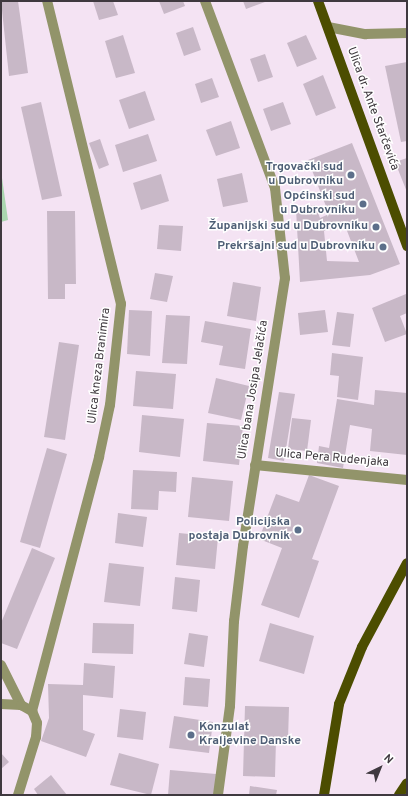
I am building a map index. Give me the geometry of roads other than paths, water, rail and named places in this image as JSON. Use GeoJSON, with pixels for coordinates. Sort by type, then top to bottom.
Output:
{"type":"FeatureCollection","features":[{"type":"Feature","properties":{"kind":"main road","name":"Ulica dr. Ante Starčevića"},"geometry":{"type":"LineString","coordinates":[[318,1],[407,246]]}},
{"type":"Feature","properties":{"kind":"main road"},"geometry":{"type":"LineString","coordinates":[[324,795],[339,704],[362,647],[407,563]]}},
{"type":"Feature","properties":{"kind":"main road"},"geometry":{"type":"LineString","coordinates":[[399,795],[407,783]]}},
{"type":"Feature","properties":{"kind":"street","name":"Ulica kneza Branimira"},"geometry":{"type":"LineString","coordinates":[[32,711],[99,457],[110,405],[121,304],[47,1]]}},
{"type":"Feature","properties":{"kind":"street","name":"Ulica bana Josipa Jelačića"},"geometry":{"type":"LineString","coordinates":[[205,1],[263,150],[275,188],[281,226],[285,278],[255,465],[234,622],[230,706],[218,795]]}},
{"type":"Feature","properties":{"kind":"street","name":"Ulica dr. Ante Starčevića"},"geometry":{"type":"LineString","coordinates":[[328,27],[365,34],[407,33]]}},
{"type":"Feature","properties":{"kind":"street","name":"Ulica Pera Rudenjaka"},"geometry":{"type":"LineString","coordinates":[[255,465],[407,480]]}},
{"type":"Feature","properties":{"kind":"street"},"geometry":{"type":"LineString","coordinates":[[1,665],[21,705]]}},
{"type":"Feature","properties":{"kind":"street"},"geometry":{"type":"LineString","coordinates":[[1,704],[21,705],[32,711],[37,723],[36,737],[18,795]]}},
{"type":"Feature","properties":{"kind":"place","name":"Trgovački sud u Dubrovniku"},"geometry":{"type":"Point","coordinates":[351,175]}},
{"type":"Feature","properties":{"kind":"place","name":"Općinski sud u Dubrovniku"},"geometry":{"type":"Point","coordinates":[363,204]}},
{"type":"Feature","properties":{"kind":"place","name":"Županijski sud u Dubrovniku"},"geometry":{"type":"Point","coordinates":[376,227]}},
{"type":"Feature","properties":{"kind":"place","name":"Prekršajni sud u Dubrovniku"},"geometry":{"type":"Point","coordinates":[383,247]}},
{"type":"Feature","properties":{"kind":"place","name":"Policijska postaja Dubrovnik"},"geometry":{"type":"Point","coordinates":[298,530]}},
{"type":"Feature","properties":{"kind":"place","name":"Konzulat Kraljevine Danske"},"geometry":{"type":"Point","coordinates":[191,735]}}]}
